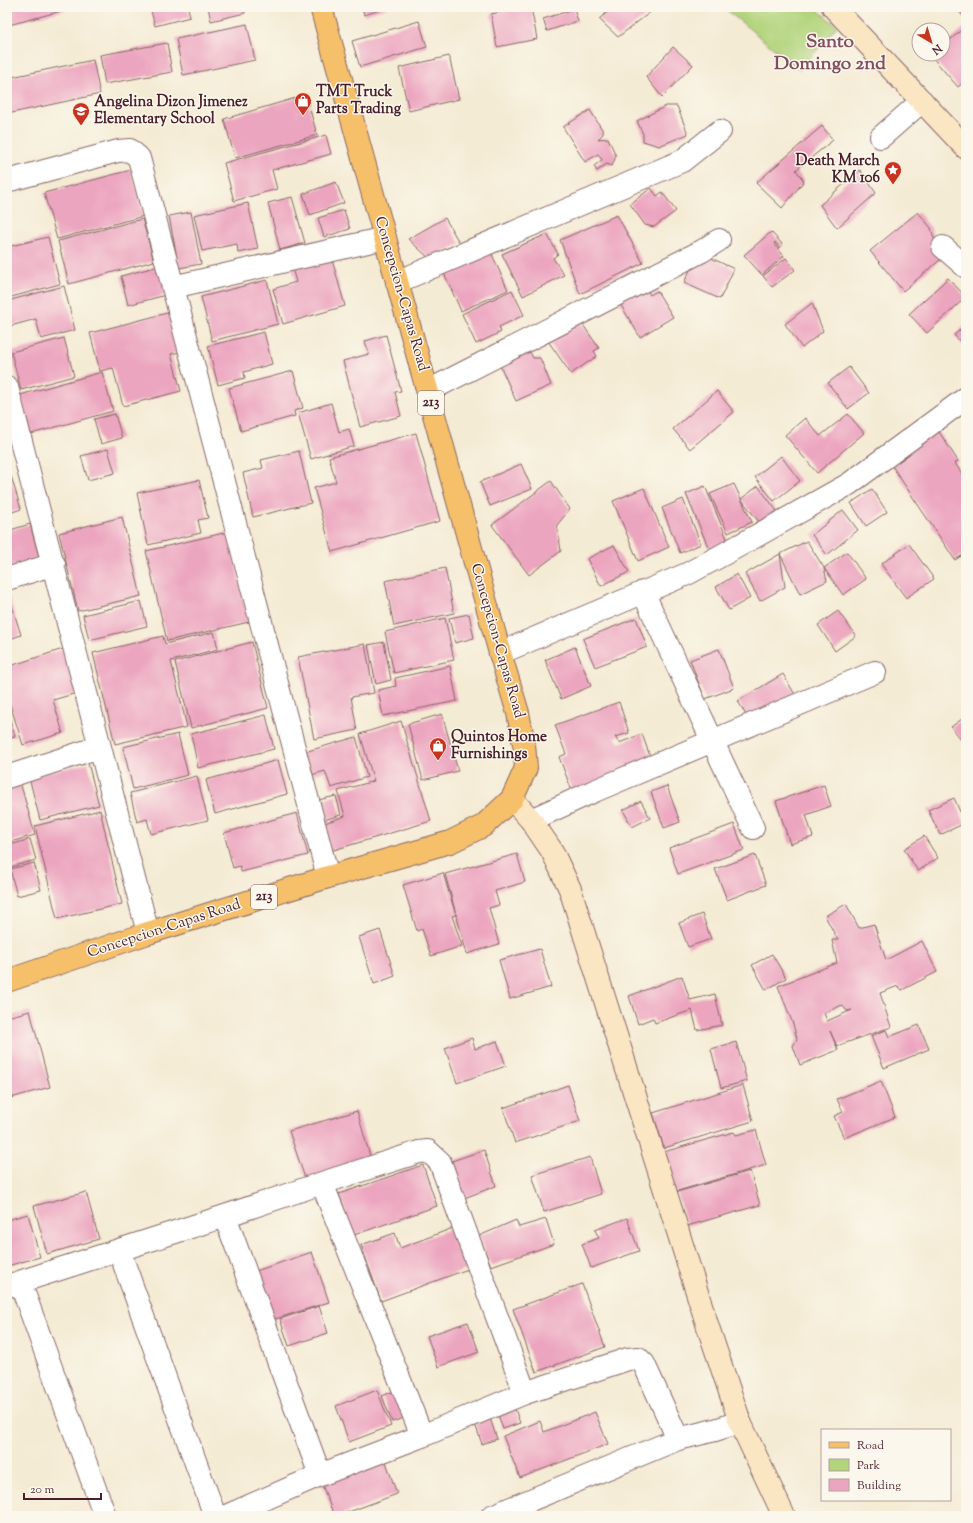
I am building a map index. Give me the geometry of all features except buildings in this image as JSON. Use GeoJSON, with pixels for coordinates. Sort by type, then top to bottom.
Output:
{"type":"FeatureCollection","features":[{"type":"Feature","properties":{"kind":"main road","name":"Concepcion-Capas Road"},"geometry":{"type":"LineString","coordinates":[[7,981],[148,933],[328,877],[450,842],[482,826],[512,799],[526,768],[524,744],[518,713],[321,7]]}},
{"type":"Feature","properties":{"kind":"street"},"geometry":{"type":"LineString","coordinates":[[833,7],[966,148]]}},
{"type":"Feature","properties":{"kind":"street"},"geometry":{"type":"LineString","coordinates":[[881,137],[922,101]]}},
{"type":"Feature","properties":{"kind":"street"},"geometry":{"type":"LineString","coordinates":[[397,282],[682,161],[720,131]]}},
{"type":"Feature","properties":{"kind":"street"},"geometry":{"type":"LineString","coordinates":[[7,181],[118,151],[130,150],[139,158],[328,877]]}},
{"type":"Feature","properties":{"kind":"street"},"geometry":{"type":"LineString","coordinates":[[173,287],[385,238]]}},
{"type":"Feature","properties":{"kind":"street"},"geometry":{"type":"LineString","coordinates":[[428,391],[702,251],[719,240]]}},
{"type":"Feature","properties":{"kind":"street"},"geometry":{"type":"LineString","coordinates":[[943,247],[966,267]]}},
{"type":"Feature","properties":{"kind":"street"},"geometry":{"type":"LineString","coordinates":[[7,387],[54,564],[99,747],[148,933]]}},
{"type":"Feature","properties":{"kind":"street"},"geometry":{"type":"LineString","coordinates":[[500,652],[687,574],[849,484],[966,398]]}},
{"type":"Feature","properties":{"kind":"street"},"geometry":{"type":"LineString","coordinates":[[7,579],[54,564]]}},
{"type":"Feature","properties":{"kind":"street"},"geometry":{"type":"LineString","coordinates":[[643,592],[752,828]]}},
{"type":"Feature","properties":{"kind":"street"},"geometry":{"type":"LineString","coordinates":[[531,820],[592,792],[875,672]]}},
{"type":"Feature","properties":{"kind":"street"},"geometry":{"type":"LineString","coordinates":[[7,777],[99,747]]}},
{"type":"Feature","properties":{"kind":"street"},"geometry":{"type":"LineString","coordinates":[[512,799],[531,820],[552,851],[570,889],[708,1327],[740,1422],[784,1516]]}},
{"type":"Feature","properties":{"kind":"street"},"geometry":{"type":"LineString","coordinates":[[105,1516],[13,1284],[419,1152],[428,1151],[440,1162],[525,1393]]}},
{"type":"Feature","properties":{"kind":"street"},"geometry":{"type":"LineString","coordinates":[[322,1183],[422,1436]]}},
{"type":"Feature","properties":{"kind":"street"},"geometry":{"type":"LineString","coordinates":[[225,1216],[320,1475]]}},
{"type":"Feature","properties":{"kind":"street"},"geometry":{"type":"LineString","coordinates":[[119,1250],[215,1516]]}},
{"type":"Feature","properties":{"kind":"street"},"geometry":{"type":"LineString","coordinates":[[226,1516],[320,1475],[422,1436],[525,1393],[628,1359],[638,1358],[644,1364],[678,1439]]}},
{"type":"Feature","properties":{"kind":"street"},"geometry":{"type":"LineString","coordinates":[[492,1516],[678,1439],[740,1422]]}},
{"type":"Feature","properties":{"kind":"green space"},"geometry":{"type":"Polygon","coordinates":[[[723,7],[814,7],[837,26],[800,70],[723,7]]]}},
{"type":"Feature","properties":{"kind":"place","name":"TMT Truck Parts Trading"},"geometry":{"type":"Point","coordinates":[303,116]}},
{"type":"Feature","properties":{"kind":"place","name":"Angelina Dizon Jimenez Elementary School"},"geometry":{"type":"Point","coordinates":[81,126]}},
{"type":"Feature","properties":{"kind":"place","name":"Death March KM 106"},"geometry":{"type":"Point","coordinates":[893,185]}},
{"type":"Feature","properties":{"kind":"place","name":"Quintos Home Furnishings"},"geometry":{"type":"Point","coordinates":[438,761]}},
{"type":"Feature","properties":{"kind":"district","name":"Santo Domingo 2nd"},"geometry":{"type":"Point","coordinates":[830,53]}}]}
